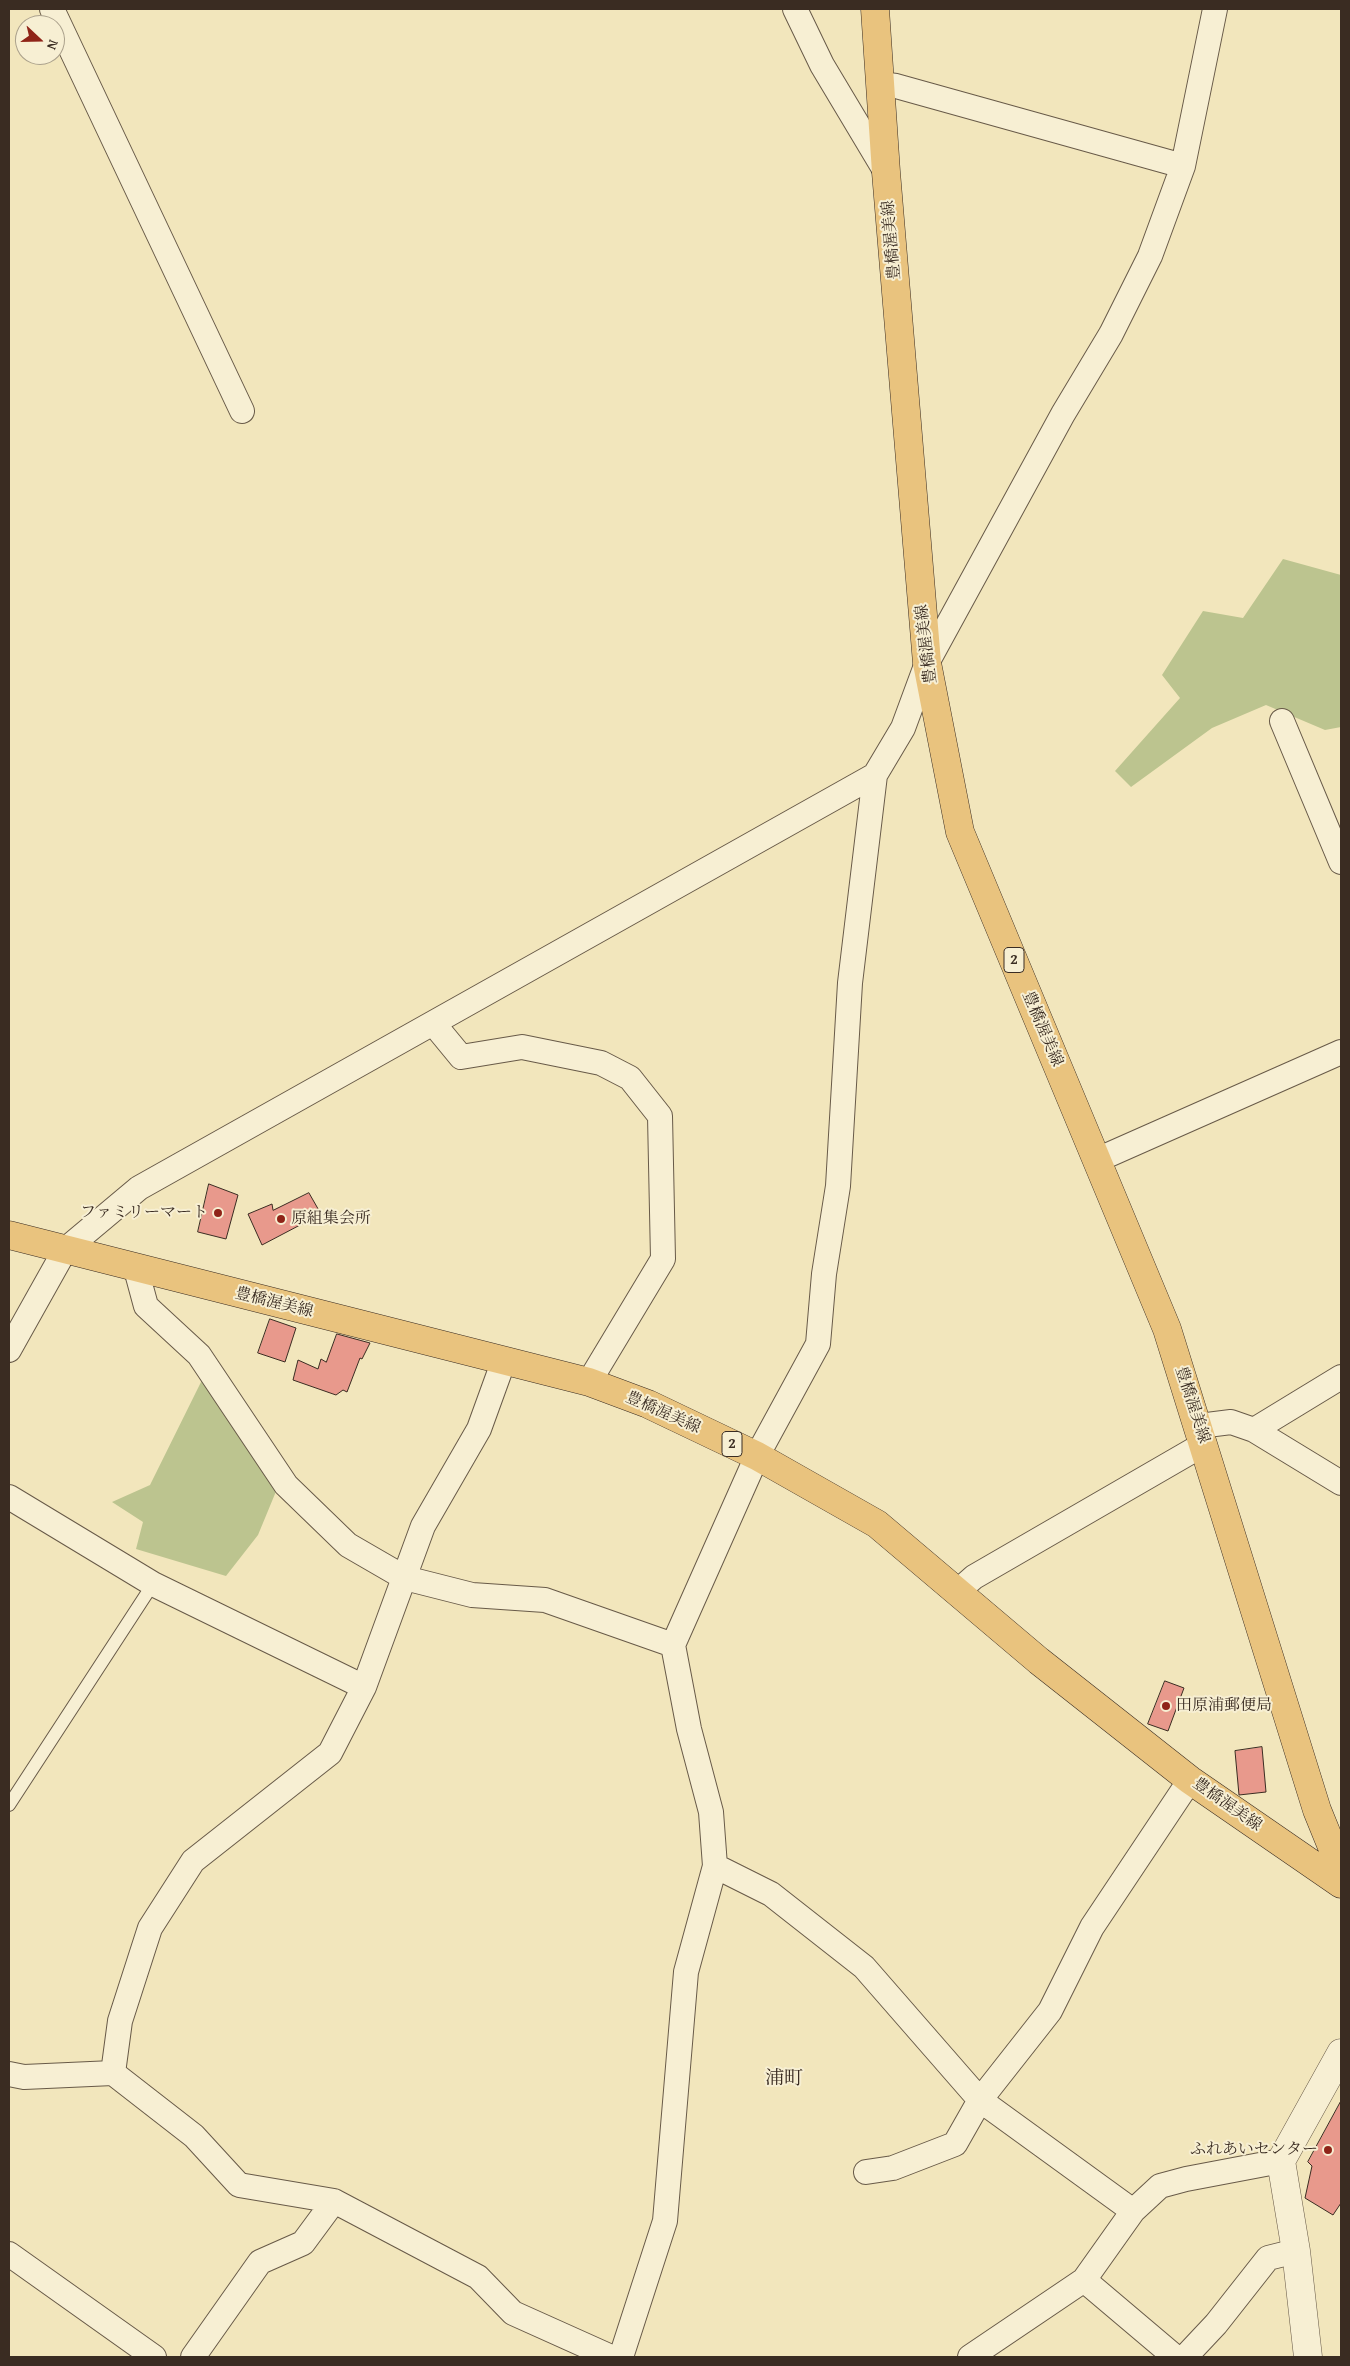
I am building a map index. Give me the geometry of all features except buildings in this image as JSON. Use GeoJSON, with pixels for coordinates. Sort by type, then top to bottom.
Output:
{"type":"FeatureCollection","features":[{"type":"Feature","properties":{"kind":"main road","name":"豊橋渥美線"},"geometry":{"type":"LineString","coordinates":[[875,9],[886,172],[926,662],[960,832],[1167,1329],[1317,1810],[1341,1869]]}},
{"type":"Feature","properties":{"kind":"main road","name":"豊橋渥美線"},"geometry":{"type":"LineString","coordinates":[[9,1235],[136,1269],[589,1382],[648,1404],[757,1456],[877,1524],[1039,1661],[1190,1780],[1341,1884]]}},
{"type":"Feature","properties":{"kind":"street"},"geometry":{"type":"LineString","coordinates":[[52,9],[242,411]]}},
{"type":"Feature","properties":{"kind":"street"},"geometry":{"type":"LineString","coordinates":[[795,9],[822,65],[886,172]]}},
{"type":"Feature","properties":{"kind":"street"},"geometry":{"type":"LineString","coordinates":[[621,2357],[665,2221],[686,1972],[715,1866],[711,1812],[690,1729],[672,1645],[757,1456],[818,1344],[824,1274],[838,1186],[850,983],[875,775],[903,728],[926,662],[1063,414],[1111,334],[1150,256],[1183,166],[1215,9]]}},
{"type":"Feature","properties":{"kind":"street"},"geometry":{"type":"LineString","coordinates":[[880,84],[896,86],[1183,166]]}},
{"type":"Feature","properties":{"kind":"street"},"geometry":{"type":"LineString","coordinates":[[1282,721],[1341,862]]}},
{"type":"Feature","properties":{"kind":"street"},"geometry":{"type":"LineString","coordinates":[[9,1350],[64,1250],[139,1188],[875,775]]}},
{"type":"Feature","properties":{"kind":"street"},"geometry":{"type":"LineString","coordinates":[[434,1023],[462,1057],[522,1047],[601,1063],[630,1078],[660,1116],[663,1259],[589,1382]]}},
{"type":"Feature","properties":{"kind":"street"},"geometry":{"type":"LineString","coordinates":[[1097,1160],[1341,1052]]}},
{"type":"Feature","properties":{"kind":"street"},"geometry":{"type":"LineString","coordinates":[[136,1269],[146,1306],[199,1355],[286,1485],[348,1545],[405,1578],[472,1595],[545,1600],[672,1645]]}},
{"type":"Feature","properties":{"kind":"street"},"geometry":{"type":"LineString","coordinates":[[113,2073],[120,2021],[150,1928],[193,1861],[330,1753],[364,1687],[405,1578],[422,1526],[479,1429],[504,1360]]}},
{"type":"Feature","properties":{"kind":"street"},"geometry":{"type":"LineString","coordinates":[[1254,1430],[1341,1377]]}},
{"type":"Feature","properties":{"kind":"street"},"geometry":{"type":"LineString","coordinates":[[957,1592],[974,1577],[1201,1435],[1230,1422],[1254,1430],[1341,1483]]}},
{"type":"Feature","properties":{"kind":"street"},"geometry":{"type":"LineString","coordinates":[[9,1497],[153,1584],[364,1687]]}},
{"type":"Feature","properties":{"kind":"street"},"geometry":{"type":"LineString","coordinates":[[866,2172],[893,2168],[955,2144],[980,2100],[1050,2011],[1092,1927],[1190,1780]]}},
{"type":"Feature","properties":{"kind":"street"},"geometry":{"type":"LineString","coordinates":[[715,1866],[771,1894],[864,1967],[980,2100],[1133,2211]]}},
{"type":"Feature","properties":{"kind":"street"},"geometry":{"type":"LineString","coordinates":[[1308,2357],[1296,2251],[1281,2160],[1341,2053]]}},
{"type":"Feature","properties":{"kind":"street"},"geometry":{"type":"LineString","coordinates":[[9,2074],[24,2078],[113,2073],[194,2136],[239,2185],[334,2201],[478,2277],[513,2313],[612,2357]]}},
{"type":"Feature","properties":{"kind":"street"},"geometry":{"type":"LineString","coordinates":[[970,2357],[1084,2280],[1133,2211],[1160,2186],[1186,2178],[1281,2160]]}},
{"type":"Feature","properties":{"kind":"street"},"geometry":{"type":"LineString","coordinates":[[193,2357],[260,2262],[303,2243],[334,2201]]}},
{"type":"Feature","properties":{"kind":"street"},"geometry":{"type":"LineString","coordinates":[[1185,2357],[1216,2324],[1268,2258],[1296,2251]]}},
{"type":"Feature","properties":{"kind":"street"},"geometry":{"type":"LineString","coordinates":[[9,2254],[154,2357]]}},
{"type":"Feature","properties":{"kind":"street"},"geometry":{"type":"LineString","coordinates":[[1084,2280],[1175,2357]]}},
{"type":"Feature","properties":{"kind":"lane"},"geometry":{"type":"LineString","coordinates":[[9,1805],[153,1584]]}},
{"type":"Feature","properties":{"kind":"green space"},"geometry":{"type":"Polygon","coordinates":[[[1283,559],[1341,575],[1341,727],[1325,730],[1266,705],[1212,728],[1131,787],[1115,771],[1180,698],[1162,675],[1203,611],[1243,618],[1283,559]]]}},
{"type":"Feature","properties":{"kind":"green space"},"geometry":{"type":"Polygon","coordinates":[[[202,1380],[277,1489],[258,1535],[226,1576],[136,1549],[143,1522],[112,1502],[150,1485],[202,1380]]]}},
{"type":"Feature","properties":{"kind":"place","name":"ファミリーマート"},"geometry":{"type":"Point","coordinates":[218,1213]}},
{"type":"Feature","properties":{"kind":"place","name":"原組集会所"},"geometry":{"type":"Point","coordinates":[281,1219]}},
{"type":"Feature","properties":{"kind":"place","name":"田原浦郵便局"},"geometry":{"type":"Point","coordinates":[1166,1706]}},
{"type":"Feature","properties":{"kind":"place","name":"ふれあいセンター"},"geometry":{"type":"Point","coordinates":[1328,2150]}},
{"type":"Feature","properties":{"kind":"district","name":"浦町"},"geometry":{"type":"Point","coordinates":[784,2079]}}]}
